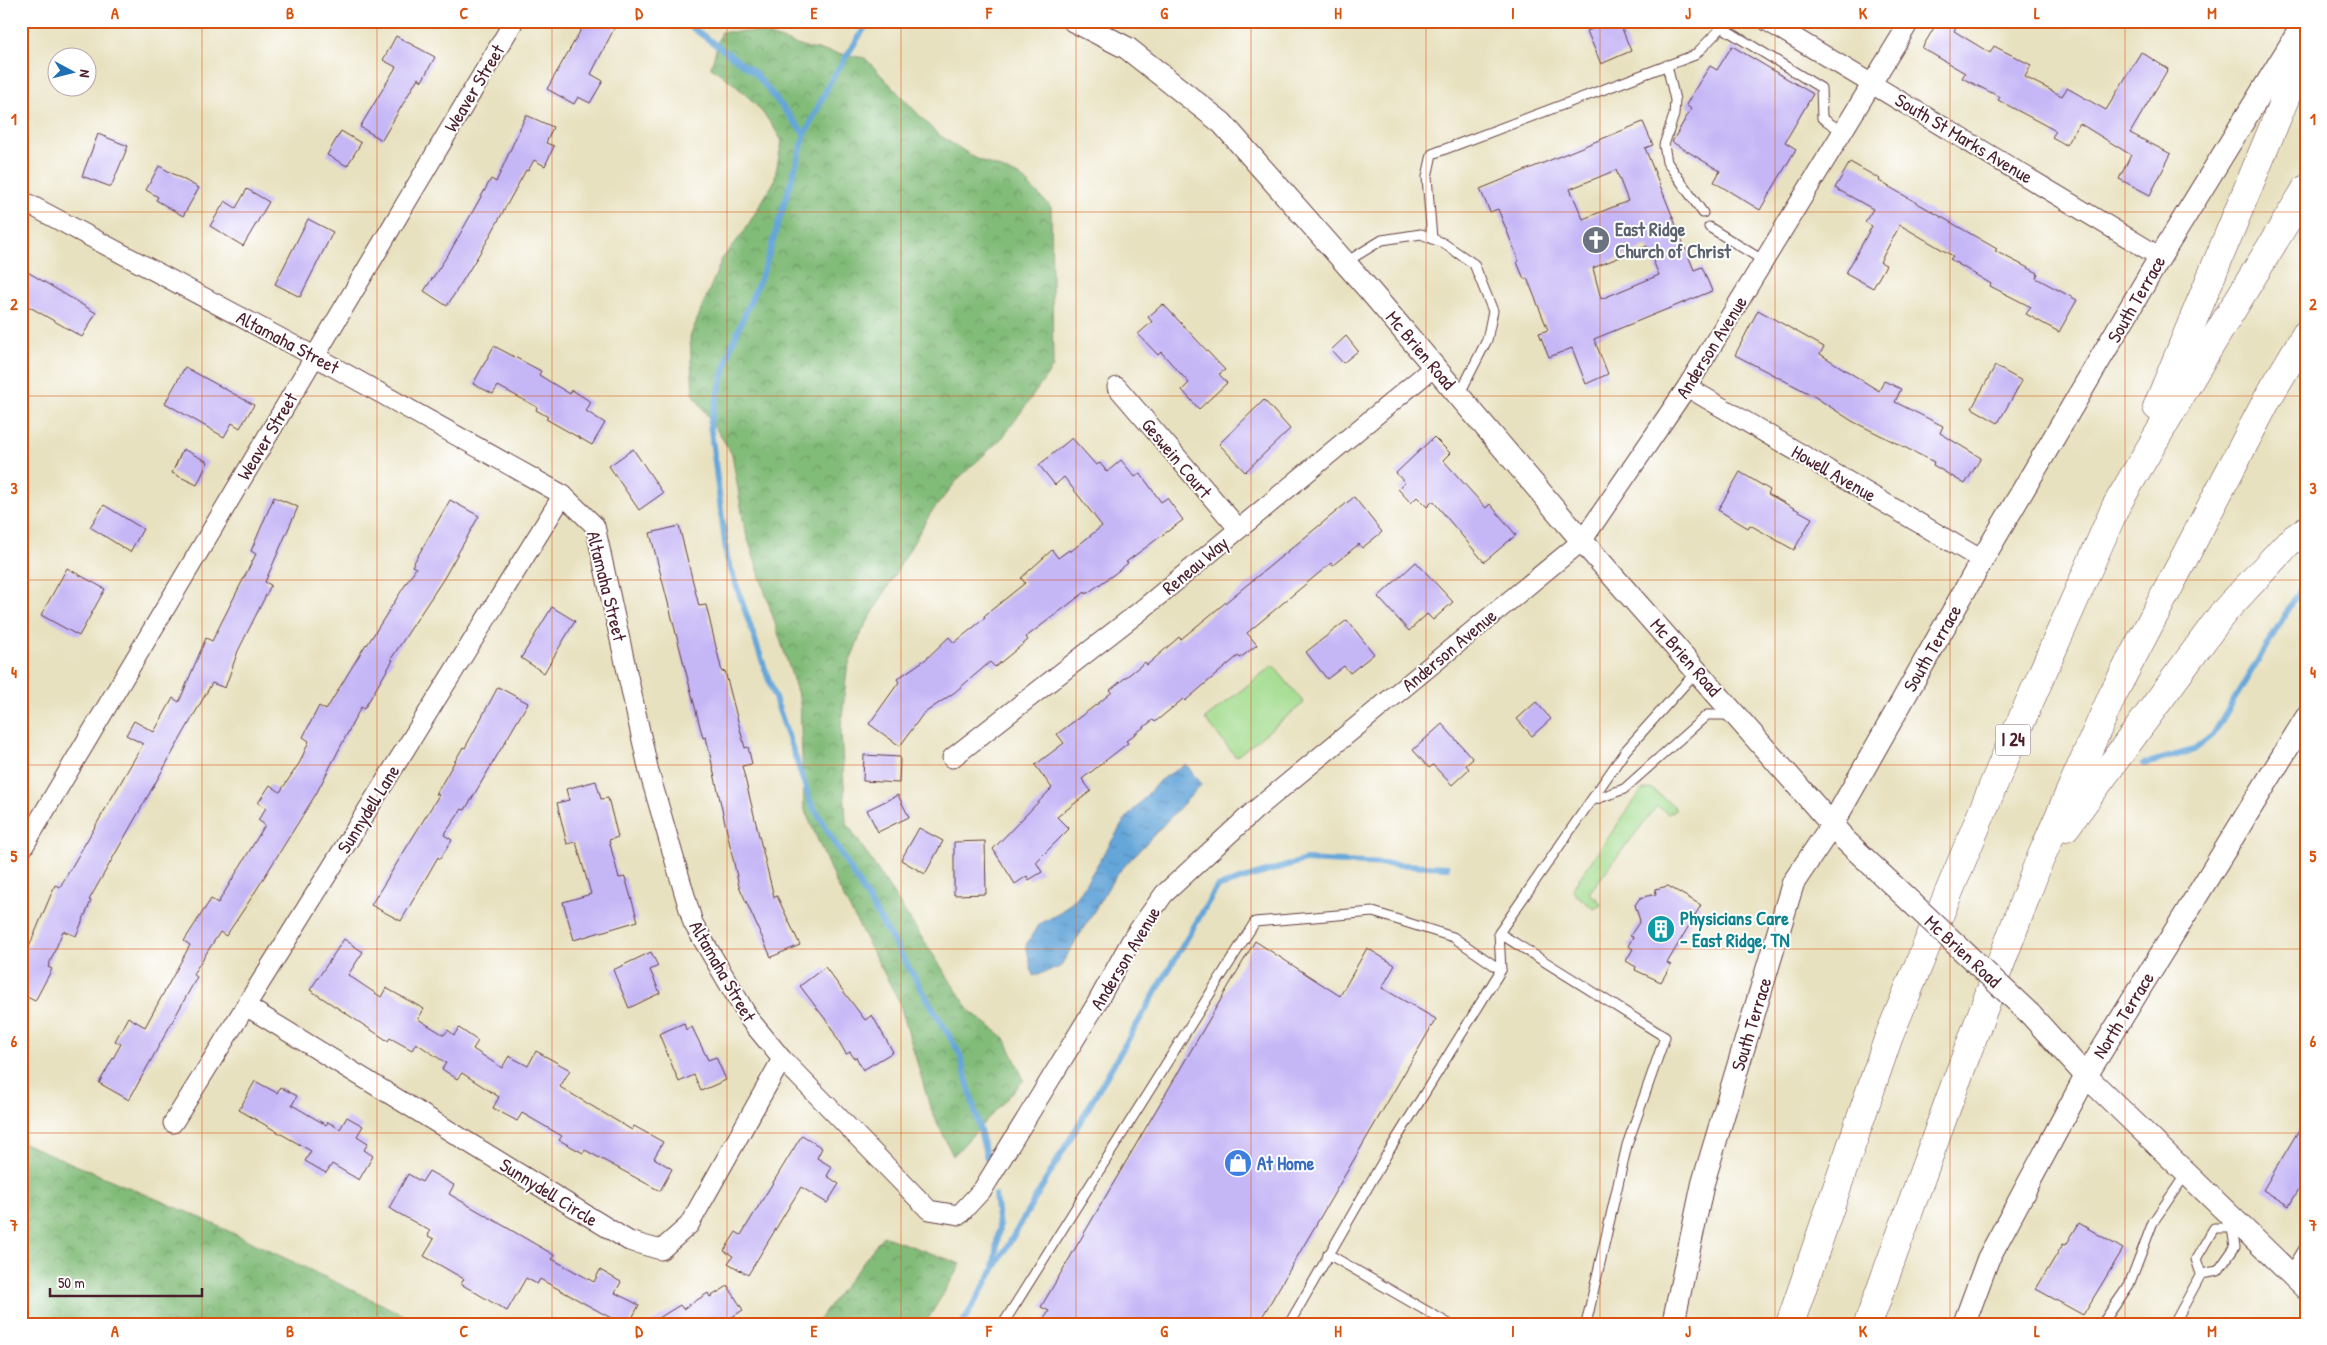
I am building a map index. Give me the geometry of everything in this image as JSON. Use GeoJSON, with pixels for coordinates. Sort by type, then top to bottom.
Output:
{"type":"FeatureCollection","features":[{"type":"Feature","properties":{"kind":"highway"},"geometry":{"type":"LineString","coordinates":[[2116,506],[2306,48]]}},
{"type":"Feature","properties":{"kind":"highway","name":"I 24"},"geometry":{"type":"LineString","coordinates":[[1790,1324],[1889,1036],[2003,762],[2116,506],[2207,351],[2306,189]]}},
{"type":"Feature","properties":{"kind":"highway"},"geometry":{"type":"LineString","coordinates":[[1868,1324],[1952,1092],[2038,864],[2112,694],[2268,396],[2306,334]]}},
{"type":"Feature","properties":{"kind":"highway"},"geometry":{"type":"LineString","coordinates":[[2038,864],[2223,613],[2288,543],[2306,530]]}},
{"type":"Feature","properties":{"kind":"street","name":"Weaver Street"},"geometry":{"type":"LineString","coordinates":[[21,851],[514,21]]}},
{"type":"Feature","properties":{"kind":"street","name":"Mc Brien Road"},"geometry":{"type":"LineString","coordinates":[[1074,21],[1127,48],[1222,123],[1459,395],[1582,541],[1698,670],[1839,832],[2030,1014],[2086,1076],[2186,1174],[2234,1225],[2306,1289]]}},
{"type":"Feature","properties":{"kind":"street","name":"South St Marks Avenue"},"geometry":{"type":"LineString","coordinates":[[1767,21],[2160,256]]}},
{"type":"Feature","properties":{"kind":"street","name":"Anderson Avenue"},"geometry":{"type":"LineString","coordinates":[[929,1210],[959,1215],[983,1189],[1094,1008],[1132,939],[1164,894],[1254,811],[1582,541],[1687,387],[1910,21]]}},
{"type":"Feature","properties":{"kind":"street","name":"South Terrace"},"geometry":{"type":"LineString","coordinates":[[1673,1324],[1703,1183],[1793,883],[1839,832],[1982,560],[2160,256],[2305,21]]}},
{"type":"Feature","properties":{"kind":"street","name":"Altamaha Street"},"geometry":{"type":"LineString","coordinates":[[21,200],[314,356],[563,495],[595,526],[650,772],[693,923],[750,1020],[782,1059],[929,1210]]}},
{"type":"Feature","properties":{"kind":"street","name":"Reneau Way"},"geometry":{"type":"LineString","coordinates":[[952,758],[1139,612],[1434,367]]}},
{"type":"Feature","properties":{"kind":"street","name":"Geswein Court"},"geometry":{"type":"LineString","coordinates":[[1117,387],[1238,528]]}},
{"type":"Feature","properties":{"kind":"street","name":"Howell Avenue"},"geometry":{"type":"LineString","coordinates":[[1687,387],[1982,560]]}},
{"type":"Feature","properties":{"kind":"street","name":"Sunnydell Lane"},"geometry":{"type":"LineString","coordinates":[[173,1123],[563,495]]}},
{"type":"Feature","properties":{"kind":"street","name":"North Terrace"},"geometry":{"type":"LineString","coordinates":[[1964,1324],[1988,1259],[2086,1076],[2306,718]]}},
{"type":"Feature","properties":{"kind":"street","name":"Sunnydell Circle"},"geometry":{"type":"LineString","coordinates":[[246,1006],[629,1241],[661,1250],[689,1225],[782,1059]]}},
{"type":"Feature","properties":{"kind":"lane"},"geometry":{"type":"LineString","coordinates":[[1432,239],[1428,177],[1432,154],[1695,55],[1726,25],[1821,88],[1822,118],[1843,132]]}},
{"type":"Feature","properties":{"kind":"lane"},"geometry":{"type":"LineString","coordinates":[[1667,65],[1675,100],[1674,115],[1667,131],[1664,145],[1667,162],[1703,213]]}},
{"type":"Feature","properties":{"kind":"lane"},"geometry":{"type":"LineString","coordinates":[[1709,227],[1764,261]]}},
{"type":"Feature","properties":{"kind":"lane"},"geometry":{"type":"LineString","coordinates":[[1345,263],[1382,240],[1421,234],[1443,243],[1474,264],[1493,311],[1488,340],[1459,395]]}},
{"type":"Feature","properties":{"kind":"lane"},"geometry":{"type":"LineString","coordinates":[[1289,1324],[1328,1254],[1501,970],[1499,933],[1626,750],[1698,670]]}},
{"type":"Feature","properties":{"kind":"lane"},"geometry":{"type":"LineString","coordinates":[[1591,801],[1624,789],[1707,715],[1737,715]]}},
{"type":"Feature","properties":{"kind":"lane"},"geometry":{"type":"LineString","coordinates":[[1003,1324],[1255,922],[1373,912],[1453,937],[1501,970]]}},
{"type":"Feature","properties":{"kind":"lane"},"geometry":{"type":"LineString","coordinates":[[1499,933],[1665,1037],[1627,1145],[1586,1324]]}},
{"type":"Feature","properties":{"kind":"lane"},"geometry":{"type":"LineString","coordinates":[[2102,1324],[2129,1285],[2153,1222],[2186,1174]]}},
{"type":"Feature","properties":{"kind":"lane"},"geometry":{"type":"LineString","coordinates":[[2174,1324],[2201,1274],[2196,1259],[2214,1228],[2234,1225],[2235,1247],[2218,1271],[2201,1274]]}},
{"type":"Feature","properties":{"kind":"lane"},"geometry":{"type":"LineString","coordinates":[[2289,1273],[2306,1245]]}},
{"type":"Feature","properties":{"kind":"lane"},"geometry":{"type":"LineString","coordinates":[[1328,1254],[1449,1324]]}},
{"type":"Feature","properties":{"kind":"green space"},"geometry":{"type":"Polygon","coordinates":[[[721,32],[758,32],[806,48],[865,58],[936,133],[975,158],[1021,177],[1051,207],[1053,367],[1004,436],[959,478],[930,514],[861,633],[847,669],[841,729],[846,822],[970,1011],[1005,1038],[1024,1080],[953,1156],[930,1107],[899,1001],[836,883],[804,808],[800,701],[745,530],[732,454],[693,393],[690,337],[722,259],[743,233],[774,182],[782,141],[760,109],[732,83],[711,67],[721,32]]]}},
{"type":"Feature","properties":{"kind":"green space"},"geometry":{"type":"Polygon","coordinates":[[[1273,665],[1304,703],[1236,757],[1205,719],[1273,665]]]}},
{"type":"Feature","properties":{"kind":"green space"},"geometry":{"type":"Polygon","coordinates":[[[1652,789],[1675,807],[1675,810],[1668,814],[1657,806],[1589,893],[1601,905],[1594,909],[1574,893],[1573,887],[1642,790],[1652,789]]]}},
{"type":"Feature","properties":{"kind":"green space"},"geometry":{"type":"Polygon","coordinates":[[[21,1142],[199,1217],[423,1324],[21,1324],[21,1142]]]}},
{"type":"Feature","properties":{"kind":"green space"},"geometry":{"type":"Polygon","coordinates":[[[883,1236],[961,1264],[925,1324],[815,1324],[883,1236]]]}},
{"type":"Feature","properties":{"kind":"water"},"geometry":{"type":"Polygon","coordinates":[[[1186,764],[1201,785],[1116,875],[1060,967],[1033,976],[1026,945],[1038,925],[1058,914],[1078,896],[1124,821],[1160,780],[1186,764]]]}},
{"type":"Feature","properties":{"kind":"building"},"geometry":{"type":"Polygon","coordinates":[[[586,21],[618,21],[591,74],[603,81],[590,103],[578,97],[574,104],[547,89],[586,21]]]}},
{"type":"Feature","properties":{"kind":"building"},"geometry":{"type":"Polygon","coordinates":[[[1619,21],[1631,51],[1601,64],[1587,31],[1619,21]]]}},
{"type":"Feature","properties":{"kind":"building"},"geometry":{"type":"Polygon","coordinates":[[[1938,21],[1960,21],[1954,31],[1990,53],[1994,46],[2031,65],[2025,77],[2062,96],[2067,88],[2106,110],[2141,52],[2168,69],[2130,133],[2171,154],[2150,195],[2119,179],[2131,155],[2079,123],[2066,145],[2052,137],[2056,131],[1998,100],[2000,97],[1962,78],[1965,73],[1922,48],[1938,21]]]}},
{"type":"Feature","properties":{"kind":"building"},"geometry":{"type":"Polygon","coordinates":[[[396,36],[435,57],[422,81],[418,78],[382,140],[360,127],[396,67],[383,60],[396,36]]]}},
{"type":"Feature","properties":{"kind":"building"},"geometry":{"type":"Polygon","coordinates":[[[1732,46],[1813,94],[1785,142],[1796,149],[1760,210],[1714,182],[1720,171],[1672,142],[1691,109],[1686,105],[1695,89],[1710,66],[1717,70],[1732,46]]]}},
{"type":"Feature","properties":{"kind":"building"},"geometry":{"type":"Polygon","coordinates":[[[526,115],[553,127],[546,143],[554,146],[545,166],[534,160],[528,171],[526,170],[486,243],[447,306],[424,291],[451,250],[491,179],[496,182],[526,115]]]}},
{"type":"Feature","properties":{"kind":"building","name":"East Ridge Church of Christ"},"geometry":{"type":"Polygon","coordinates":[[[1643,122],[1653,145],[1645,148],[1694,270],[1702,267],[1712,291],[1594,339],[1608,374],[1586,384],[1572,348],[1549,357],[1539,333],[1548,330],[1527,278],[1524,279],[1517,262],[1519,261],[1498,209],[1490,212],[1480,189],[1643,122]],[[1616,170],[1570,189],[1583,219],[1628,201],[1616,170]],[[1647,246],[1593,268],[1601,299],[1659,275],[1647,246]]]}},
{"type":"Feature","properties":{"kind":"building"},"geometry":{"type":"Polygon","coordinates":[[[341,131],[361,143],[347,166],[327,155],[341,131]]]}},
{"type":"Feature","properties":{"kind":"building"},"geometry":{"type":"Polygon","coordinates":[[[98,134],[128,146],[111,187],[82,176],[98,134]]]}},
{"type":"Feature","properties":{"kind":"building"},"geometry":{"type":"Polygon","coordinates":[[[1850,162],[1880,179],[1879,181],[1997,249],[1995,251],[2038,273],[2036,278],[2077,300],[2059,332],[2026,314],[2031,307],[1990,286],[1991,284],[1950,259],[1953,256],[1900,225],[1880,262],[1886,265],[1873,288],[1846,273],[1872,226],[1865,222],[1873,209],[1835,188],[1850,162]]]}},
{"type":"Feature","properties":{"kind":"building"},"geometry":{"type":"Polygon","coordinates":[[[159,166],[199,188],[183,216],[156,200],[158,197],[146,190],[159,166]]]}},
{"type":"Feature","properties":{"kind":"building"},"geometry":{"type":"Polygon","coordinates":[[[247,189],[269,202],[243,246],[210,226],[225,201],[236,208],[247,189]]]}},
{"type":"Feature","properties":{"kind":"building"},"geometry":{"type":"Polygon","coordinates":[[[308,219],[333,232],[300,297],[275,284],[308,219]]]}},
{"type":"Feature","properties":{"kind":"building"},"geometry":{"type":"Polygon","coordinates":[[[21,268],[96,313],[82,337],[21,302],[21,268]]]}},
{"type":"Feature","properties":{"kind":"building"},"geometry":{"type":"Polygon","coordinates":[[[1163,304],[1225,370],[1219,374],[1227,383],[1199,409],[1182,390],[1189,383],[1161,352],[1158,355],[1138,334],[1152,322],[1148,317],[1163,304]]]}},
{"type":"Feature","properties":{"kind":"building"},"geometry":{"type":"Polygon","coordinates":[[[1758,310],[1824,347],[1820,354],[1879,391],[1884,381],[1901,389],[1895,402],[1943,426],[1940,433],[1981,458],[1965,484],[1933,465],[1934,462],[1852,421],[1812,395],[1735,355],[1758,310]]]}},
{"type":"Feature","properties":{"kind":"building"},"geometry":{"type":"Polygon","coordinates":[[[1346,336],[1358,351],[1343,363],[1331,350],[1346,336]]]}},
{"type":"Feature","properties":{"kind":"building"},"geometry":{"type":"Polygon","coordinates":[[[494,346],[541,371],[539,375],[570,394],[572,390],[591,402],[586,411],[605,423],[592,445],[546,419],[548,417],[536,410],[537,407],[498,386],[493,394],[473,384],[494,346]]]}},
{"type":"Feature","properties":{"kind":"building"},"geometry":{"type":"Polygon","coordinates":[[[1995,366],[2022,381],[1998,423],[1972,408],[1995,366]]]}},
{"type":"Feature","properties":{"kind":"building"},"geometry":{"type":"Polygon","coordinates":[[[185,367],[254,405],[240,428],[232,423],[224,437],[165,403],[185,367]]]}},
{"type":"Feature","properties":{"kind":"building"},"geometry":{"type":"Polygon","coordinates":[[[1264,400],[1290,429],[1245,472],[1219,444],[1264,400]]]}},
{"type":"Feature","properties":{"kind":"building"},"geometry":{"type":"Polygon","coordinates":[[[1434,437],[1450,453],[1443,460],[1486,508],[1490,504],[1516,535],[1484,562],[1433,501],[1427,507],[1417,497],[1411,503],[1398,489],[1405,483],[1396,473],[1434,437]]]}},
{"type":"Feature","properties":{"kind":"building"},"geometry":{"type":"Polygon","coordinates":[[[1072,438],[1096,465],[1100,463],[1107,472],[1121,460],[1135,477],[1140,473],[1161,502],[1167,498],[1183,520],[1126,562],[1128,563],[1113,575],[1086,594],[1085,592],[1026,637],[1028,640],[995,667],[990,662],[955,692],[923,714],[900,746],[869,724],[899,682],[897,679],[926,659],[949,637],[954,643],[985,618],[984,616],[1025,583],[1021,578],[1052,550],[1058,558],[1069,550],[1070,552],[1102,526],[1064,477],[1055,485],[1039,465],[1072,438]]]}},
{"type":"Feature","properties":{"kind":"building"},"geometry":{"type":"Polygon","coordinates":[[[183,449],[208,462],[197,485],[172,473],[183,449]]]}},
{"type":"Feature","properties":{"kind":"building"},"geometry":{"type":"Polygon","coordinates":[[[633,449],[663,493],[639,510],[609,466],[633,449]]]}},
{"type":"Feature","properties":{"kind":"building"},"geometry":{"type":"Polygon","coordinates":[[[1740,472],[1770,490],[1768,494],[1812,518],[1794,550],[1750,525],[1748,528],[1718,510],[1740,472]]]}},
{"type":"Feature","properties":{"kind":"building"},"geometry":{"type":"Polygon","coordinates":[[[274,497],[298,507],[265,582],[271,585],[238,651],[225,688],[212,683],[89,900],[91,901],[76,936],[63,931],[48,967],[52,969],[35,1001],[21,994],[21,943],[29,947],[55,885],[60,887],[143,744],[126,735],[134,721],[154,732],[173,698],[179,702],[206,638],[212,641],[256,554],[251,551],[274,497]]]}},
{"type":"Feature","properties":{"kind":"building"},"geometry":{"type":"Polygon","coordinates":[[[1354,497],[1382,532],[1362,548],[1359,544],[1333,565],[1331,563],[1247,633],[1257,645],[1240,658],[1238,656],[1185,701],[1183,699],[1155,722],[1153,720],[1126,741],[1128,743],[1082,779],[1091,791],[1057,817],[1069,829],[1036,862],[1042,872],[1029,880],[1027,876],[1015,884],[993,849],[1052,788],[1035,765],[1064,743],[1057,734],[1100,702],[1112,692],[1110,690],[1145,662],[1147,665],[1179,637],[1181,639],[1354,497]]]}},
{"type":"Feature","properties":{"kind":"building"},"geometry":{"type":"Polygon","coordinates":[[[450,500],[479,516],[444,578],[391,659],[393,660],[364,709],[361,707],[316,794],[226,936],[220,932],[193,974],[197,977],[129,1100],[99,1083],[121,1044],[115,1041],[128,1017],[145,1027],[190,945],[184,941],[211,899],[218,903],[265,825],[258,820],[266,808],[258,803],[270,785],[280,792],[300,762],[309,741],[303,737],[319,706],[326,710],[366,644],[416,568],[412,566],[450,500]]]}},
{"type":"Feature","properties":{"kind":"building"},"geometry":{"type":"Polygon","coordinates":[[[104,505],[143,529],[130,552],[90,527],[104,505]]]}},
{"type":"Feature","properties":{"kind":"building"},"geometry":{"type":"Polygon","coordinates":[[[679,526],[699,606],[706,605],[722,672],[725,671],[745,748],[748,747],[752,764],[742,766],[774,897],[777,896],[800,945],[771,957],[739,886],[706,737],[703,738],[650,533],[679,526]]]}},
{"type":"Feature","properties":{"kind":"building"},"geometry":{"type":"Polygon","coordinates":[[[1416,562],[1453,602],[1433,620],[1427,614],[1409,631],[1378,597],[1416,562]]]}},
{"type":"Feature","properties":{"kind":"building"},"geometry":{"type":"Polygon","coordinates":[[[67,568],[105,589],[79,636],[41,615],[67,568]]]}},
{"type":"Feature","properties":{"kind":"building"},"geometry":{"type":"Polygon","coordinates":[[[552,607],[575,621],[544,673],[521,658],[552,607]]]}},
{"type":"Feature","properties":{"kind":"building"},"geometry":{"type":"Polygon","coordinates":[[[1347,620],[1374,654],[1350,673],[1344,666],[1327,679],[1306,652],[1347,620]]]}},
{"type":"Feature","properties":{"kind":"building"},"geometry":{"type":"Polygon","coordinates":[[[498,687],[528,703],[465,810],[462,809],[444,835],[452,840],[440,859],[438,857],[401,921],[371,905],[439,795],[436,794],[463,747],[465,748],[498,687]]]}},
{"type":"Feature","properties":{"kind":"building"},"geometry":{"type":"Polygon","coordinates":[[[1536,702],[1551,719],[1532,736],[1517,719],[1536,702]]]}},
{"type":"Feature","properties":{"kind":"building"},"geometry":{"type":"Polygon","coordinates":[[[1442,724],[1473,759],[1466,765],[1469,769],[1452,785],[1433,765],[1429,768],[1413,750],[1442,724]]]}},
{"type":"Feature","properties":{"kind":"building"},"geometry":{"type":"Polygon","coordinates":[[[864,755],[900,757],[899,783],[863,781],[864,755]]]}},
{"type":"Feature","properties":{"kind":"building"},"geometry":{"type":"Polygon","coordinates":[[[596,781],[601,799],[608,798],[618,837],[609,840],[619,878],[625,877],[638,921],[574,940],[563,902],[591,894],[576,842],[567,844],[557,803],[569,800],[566,789],[596,781]]]}},
{"type":"Feature","properties":{"kind":"building"},"geometry":{"type":"Polygon","coordinates":[[[898,795],[909,817],[878,832],[867,810],[898,795]]]}},
{"type":"Feature","properties":{"kind":"building"},"geometry":{"type":"Polygon","coordinates":[[[919,828],[943,841],[925,874],[901,860],[919,828]]]}},
{"type":"Feature","properties":{"kind":"building"},"geometry":{"type":"Polygon","coordinates":[[[985,841],[986,894],[954,895],[954,842],[985,841]]]}},
{"type":"Feature","properties":{"kind":"building","name":"Physicians Care - East Ridge, TN"},"geometry":{"type":"Polygon","coordinates":[[[1668,886],[1701,905],[1667,963],[1671,965],[1661,982],[1635,970],[1636,967],[1626,961],[1633,949],[1628,946],[1633,937],[1630,936],[1640,921],[1635,905],[1640,898],[1656,894],[1655,889],[1668,886]]]}},
{"type":"Feature","properties":{"kind":"building"},"geometry":{"type":"Polygon","coordinates":[[[344,939],[363,952],[348,975],[381,997],[386,988],[424,1009],[418,1019],[444,1035],[448,1030],[454,1035],[459,1028],[478,1041],[473,1049],[502,1068],[509,1056],[528,1066],[536,1051],[570,1070],[560,1087],[632,1130],[634,1126],[663,1142],[654,1158],[672,1169],[660,1191],[585,1150],[583,1153],[559,1140],[562,1136],[522,1113],[517,1121],[493,1108],[499,1097],[462,1073],[457,1079],[442,1069],[446,1063],[416,1043],[412,1050],[390,1038],[388,1041],[310,990],[344,939]]]}},
{"type":"Feature","properties":{"kind":"building","name":"At Home"},"geometry":{"type":"Polygon","coordinates":[[[1255,941],[1340,996],[1367,948],[1395,965],[1382,988],[1436,1019],[1258,1324],[1041,1324],[1049,1311],[1041,1307],[1255,941]]]}},
{"type":"Feature","properties":{"kind":"building"},"geometry":{"type":"Polygon","coordinates":[[[651,952],[658,966],[650,970],[660,993],[629,1008],[613,970],[651,952]]]}},
{"type":"Feature","properties":{"kind":"building"},"geometry":{"type":"Polygon","coordinates":[[[825,967],[865,1020],[872,1015],[893,1052],[863,1070],[856,1057],[854,1058],[850,1052],[846,1054],[829,1024],[800,986],[825,967]]]}},
{"type":"Feature","properties":{"kind":"building"},"geometry":{"type":"Polygon","coordinates":[[[684,1023],[686,1030],[692,1027],[708,1060],[716,1057],[726,1080],[701,1091],[694,1075],[679,1082],[659,1034],[684,1023]]]}},
{"type":"Feature","properties":{"kind":"building"},"geometry":{"type":"Polygon","coordinates":[[[255,1081],[277,1093],[280,1087],[297,1096],[292,1105],[326,1125],[328,1122],[340,1129],[347,1117],[363,1126],[357,1136],[368,1143],[364,1150],[373,1156],[359,1180],[332,1164],[326,1173],[305,1161],[311,1151],[239,1110],[255,1081]]]}},
{"type":"Feature","properties":{"kind":"building"},"geometry":{"type":"Polygon","coordinates":[[[2306,1118],[2306,1177],[2289,1206],[2263,1190],[2306,1118]]]}},
{"type":"Feature","properties":{"kind":"building"},"geometry":{"type":"Polygon","coordinates":[[[802,1135],[822,1148],[817,1158],[832,1167],[827,1176],[839,1184],[827,1203],[801,1187],[748,1275],[728,1263],[733,1256],[724,1251],[736,1232],[741,1235],[802,1135]]]}},
{"type":"Feature","properties":{"kind":"building"},"geometry":{"type":"Polygon","coordinates":[[[429,1171],[454,1185],[449,1194],[554,1255],[552,1259],[594,1282],[600,1270],[621,1282],[615,1293],[639,1305],[629,1324],[622,1324],[540,1279],[537,1284],[526,1278],[507,1311],[461,1284],[464,1279],[424,1256],[434,1239],[428,1236],[430,1231],[389,1208],[408,1174],[422,1182],[429,1171]]]}},
{"type":"Feature","properties":{"kind":"building"},"geometry":{"type":"Polygon","coordinates":[[[2079,1223],[2123,1249],[2083,1315],[2036,1289],[2063,1244],[2066,1245],[2079,1223]]]}},
{"type":"Feature","properties":{"kind":"building"},"geometry":{"type":"Polygon","coordinates":[[[728,1286],[743,1310],[721,1324],[649,1324],[680,1305],[683,1309],[708,1293],[710,1297],[728,1286]]]}},
{"type":"Feature","properties":{"kind":"waterway"},"geometry":{"type":"LineString","coordinates":[[683,21],[755,73],[805,135]]}},
{"type":"Feature","properties":{"kind":"waterway"},"geometry":{"type":"LineString","coordinates":[[869,21],[830,82],[805,135],[765,267],[731,347],[710,423],[727,558],[811,803],[960,1054],[987,1158]]}},
{"type":"Feature","properties":{"kind":"waterway"},"geometry":{"type":"LineString","coordinates":[[2144,764],[2194,750],[2213,735],[2306,580]]}},
{"type":"Feature","properties":{"kind":"waterway"},"geometry":{"type":"LineString","coordinates":[[962,1324],[1217,887],[1305,860],[1447,867]]}},
{"type":"Feature","properties":{"kind":"waterway"},"geometry":{"type":"LineString","coordinates":[[994,1266],[999,1228],[995,1195]]}},
{"type":"Feature","properties":{"kind":"place","name":"East Ridge Church of Christ"},"geometry":{"type":"Point","coordinates":[1596,240]}},
{"type":"Feature","properties":{"kind":"place","name":"Physicians Care - East Ridge, TN"},"geometry":{"type":"Point","coordinates":[1661,929]}},
{"type":"Feature","properties":{"kind":"place","name":"At Home"},"geometry":{"type":"Point","coordinates":[1238,1163]}}]}
